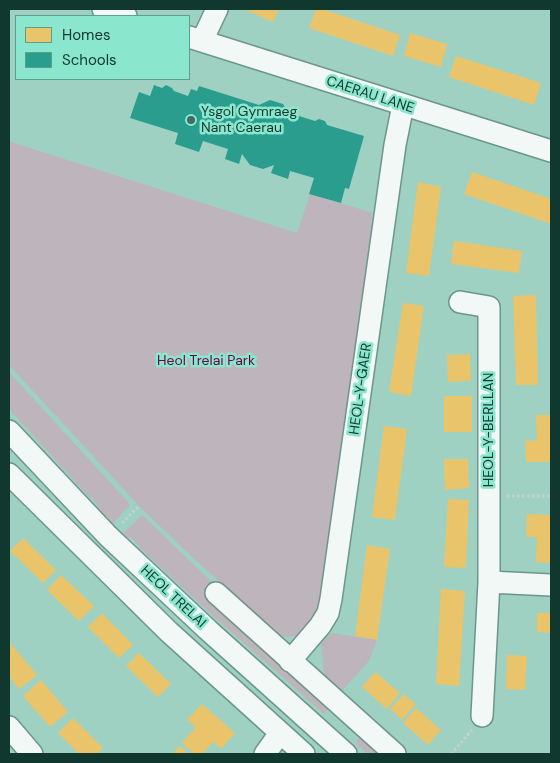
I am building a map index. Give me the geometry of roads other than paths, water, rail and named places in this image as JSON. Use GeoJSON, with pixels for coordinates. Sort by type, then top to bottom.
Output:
{"type":"FeatureCollection","features":[{"type":"Feature","properties":{"kind":"street"},"geometry":{"type":"LineString","coordinates":[[104,9],[123,15]]}},
{"type":"Feature","properties":{"kind":"street"},"geometry":{"type":"LineString","coordinates":[[195,39],[217,9]]}},
{"type":"Feature","properties":{"kind":"street","name":"CAERAU LANE"},"geometry":{"type":"LineString","coordinates":[[195,39],[551,151]]}},
{"type":"Feature","properties":{"kind":"street","name":"HEOL-Y-GAER"},"geometry":{"type":"LineString","coordinates":[[290,660],[320,626],[328,613],[331,599],[395,145],[403,105]]}},
{"type":"Feature","properties":{"kind":"street","name":"HEOL-Y-BERLLAN"},"geometry":{"type":"LineString","coordinates":[[460,302],[489,307],[489,582],[482,716]]}},
{"type":"Feature","properties":{"kind":"street","name":"HEOL TRELAI"},"geometry":{"type":"LineString","coordinates":[[9,430],[115,543],[208,630],[346,754]]}},
{"type":"Feature","properties":{"kind":"street","name":"HEOL TRELAI"},"geometry":{"type":"LineString","coordinates":[[10,476],[169,632],[304,754]]}},
{"type":"Feature","properties":{"kind":"street"},"geometry":{"type":"LineString","coordinates":[[489,582],[551,585]]}},
{"type":"Feature","properties":{"kind":"street"},"geometry":{"type":"LineString","coordinates":[[216,593],[395,754]]}},
{"type":"Feature","properties":{"kind":"street"},"geometry":{"type":"LineString","coordinates":[[9,727],[32,754]]}},
{"type":"Feature","properties":{"kind":"street"},"geometry":{"type":"LineString","coordinates":[[265,754],[280,733]]}},
{"type":"Feature","properties":{"kind":"place","name":"Ysgol Gymraeg Nant Caerau"},"geometry":{"type":"Point","coordinates":[191,120]}},
{"type":"Feature","properties":{"kind":"park label","name":"Heol Trelai Park"},"geometry":{"type":"Point","coordinates":[206,361]}}]}
